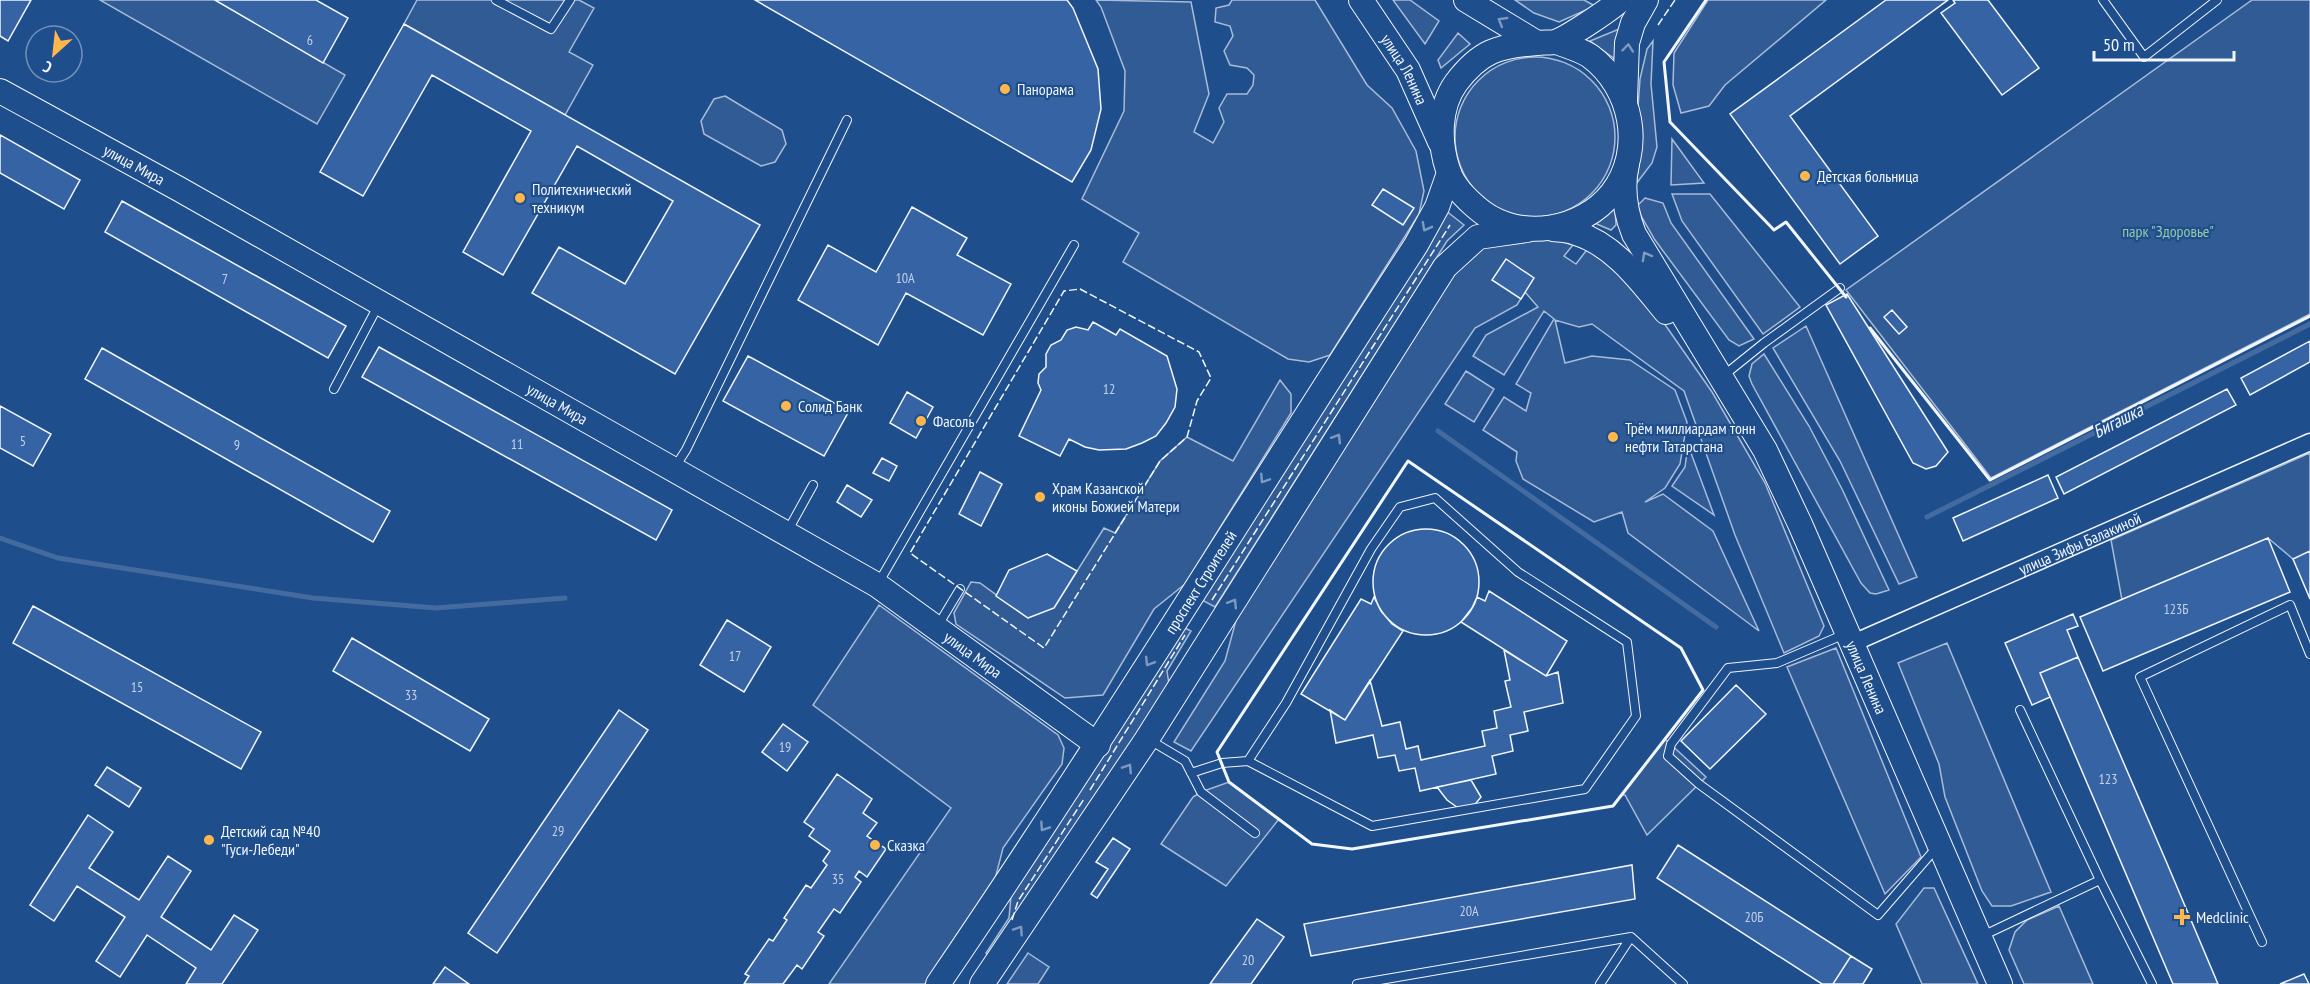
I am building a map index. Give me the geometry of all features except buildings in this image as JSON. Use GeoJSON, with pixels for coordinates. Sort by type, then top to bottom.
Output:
{"type":"FeatureCollection","features":[{"type":"Feature","properties":{"kind":"street","name":"улица Ленина"},"geometry":{"type":"LineString","coordinates":[[1361,0],[1408,70],[1441,144]]}},
{"type":"Feature","properties":{"kind":"street"},"geometry":{"type":"LineString","coordinates":[[1466,0],[1547,42],[1589,55],[1612,77],[1625,100]]}},
{"type":"Feature","properties":{"kind":"street"},"geometry":{"type":"LineString","coordinates":[[1527,230],[1493,220],[1466,200],[1449,173],[1441,144],[1442,116],[1454,85],[1472,64],[1493,50],[1547,42],[1610,9],[1620,0]]}},
{"type":"Feature","properties":{"kind":"street"},"geometry":{"type":"LineString","coordinates":[[1646,0],[1633,23],[1627,44],[1625,100],[1631,130],[1623,181],[1626,211],[1634,234],[1722,377]]}},
{"type":"Feature","properties":{"kind":"street","name":"улица Мира"},"geometry":{"type":"LineString","coordinates":[[0,91],[179,189],[877,585],[1098,745]]}},
{"type":"Feature","properties":{"kind":"street"},"geometry":{"type":"LineString","coordinates":[[1553,229],[1592,212],[1612,192],[1627,164]]}},
{"type":"Feature","properties":{"kind":"street","name":"проспект Строителей"},"geometry":{"type":"LineString","coordinates":[[938,984],[1098,745],[1184,606],[1416,245],[1437,207],[1449,173]]}},
{"type":"Feature","properties":{"kind":"street"},"geometry":{"type":"LineString","coordinates":[[957,956],[984,981],[1147,739],[1445,267],[1478,237],[1553,229],[1577,232],[1599,244],[1625,264],[1722,377]]}},
{"type":"Feature","properties":{"kind":"street","name":"улица Ленина"},"geometry":{"type":"LineString","coordinates":[[1722,377],[1765,450],[1800,524],[1980,937],[1997,983]]}},
{"type":"Feature","properties":{"kind":"street","name":"улица Зифы Балакиной"},"geometry":{"type":"LineString","coordinates":[[1849,638],[2310,442]]}},
{"type":"Feature","properties":{"kind":"street"},"geometry":{"type":"LineString","coordinates":[[1184,606],[1217,627]]}},
{"type":"Feature","properties":{"kind":"lane"},"geometry":{"type":"LineString","coordinates":[[496,0],[551,29],[570,0]]}},
{"type":"Feature","properties":{"kind":"lane"},"geometry":{"type":"LineString","coordinates":[[2103,0],[2144,57],[2217,0]]}},
{"type":"Feature","properties":{"kind":"lane"},"geometry":{"type":"LineString","coordinates":[[673,470],[686,450],[847,120]]}},
{"type":"Feature","properties":{"kind":"lane"},"geometry":{"type":"LineString","coordinates":[[877,585],[1074,245]]}},
{"type":"Feature","properties":{"kind":"lane"},"geometry":{"type":"LineString","coordinates":[[1722,377],[1764,343],[1840,288]]}},
{"type":"Feature","properties":{"kind":"lane"},"geometry":{"type":"LineString","coordinates":[[334,389],[379,304]]}},
{"type":"Feature","properties":{"kind":"lane"},"geometry":{"type":"LineString","coordinates":[[786,534],[813,485]]}},
{"type":"Feature","properties":{"kind":"lane"},"geometry":{"type":"LineString","coordinates":[[1191,773],[1222,763],[1248,761],[1372,826],[1585,789],[1636,716],[1627,642],[1518,572],[1435,498],[1400,507],[1371,549],[1286,703],[1248,761]]}},
{"type":"Feature","properties":{"kind":"lane"},"geometry":{"type":"LineString","coordinates":[[937,628],[960,589]]}},
{"type":"Feature","properties":{"kind":"lane"},"geometry":{"type":"LineString","coordinates":[[2262,942],[2140,677],[2290,605],[2310,654]]}},
{"type":"Feature","properties":{"kind":"lane"},"geometry":{"type":"LineString","coordinates":[[1849,638],[1777,663],[1728,668],[1671,744],[1668,756],[1699,784],[1878,915],[1939,845]]}},
{"type":"Feature","properties":{"kind":"lane"},"geometry":{"type":"LineString","coordinates":[[2020,710],[2152,984]]}},
{"type":"Feature","properties":{"kind":"lane"},"geometry":{"type":"LineString","coordinates":[[1147,739],[1185,760],[1201,792],[1255,833]]}},
{"type":"Feature","properties":{"kind":"lane"},"geometry":{"type":"LineString","coordinates":[[1980,937],[2100,880]]}},
{"type":"Feature","properties":{"kind":"lane"},"geometry":{"type":"LineString","coordinates":[[1357,984],[1632,937]]}},
{"type":"Feature","properties":{"kind":"lane"},"geometry":{"type":"LineString","coordinates":[[1600,984],[1632,937]]}},
{"type":"Feature","properties":{"kind":"lane"},"geometry":{"type":"LineString","coordinates":[[1632,937],[1683,984]]}},
{"type":"Feature","properties":{"kind":"shaded area"},"geometry":{"type":"Polygon","coordinates":[[[100,0],[215,0],[345,75],[317,124],[100,0]]]}},
{"type":"Feature","properties":{"kind":"shaded area"},"geometry":{"type":"Polygon","coordinates":[[[417,0],[579,0],[594,8],[569,52],[593,65],[565,115],[404,24],[417,0]]]}},
{"type":"Feature","properties":{"kind":"shaded area"},"geometry":{"type":"Polygon","coordinates":[[[1096,0],[1191,2],[1209,94],[1194,132],[1213,143],[1224,122],[1219,108],[1227,94],[1247,94],[1253,85],[1254,75],[1247,68],[1230,65],[1224,51],[1233,36],[1230,26],[1215,22],[1216,8],[1229,5],[1232,0],[1315,0],[1367,85],[1392,108],[1416,151],[1424,191],[1419,214],[1330,355],[1309,362],[1288,359],[1123,262],[1139,233],[1082,199],[1124,111],[1125,71],[1101,7],[1096,0]]]}},
{"type":"Feature","properties":{"kind":"shaded area"},"geometry":{"type":"Polygon","coordinates":[[[1393,0],[1410,0],[1439,21],[1425,44],[1393,0]]]}},
{"type":"Feature","properties":{"kind":"shaded area"},"geometry":{"type":"Polygon","coordinates":[[[1515,0],[1584,0],[1595,6],[1559,22],[1534,13],[1515,0]]]}},
{"type":"Feature","properties":{"kind":"shaded area"},"geometry":{"type":"Polygon","coordinates":[[[1708,0],[1826,0],[1725,85],[1709,106],[1681,113],[1673,85],[1674,53],[1708,0]]]}},
{"type":"Feature","properties":{"kind":"shaded area","name":"парк \"Здоровье\""},"geometry":{"type":"Polygon","coordinates":[[[2252,0],[2310,0],[2310,314],[1991,478],[1846,290],[2252,0]]]}},
{"type":"Feature","properties":{"kind":"shaded area"},"geometry":{"type":"Polygon","coordinates":[[[1624,27],[1615,59],[1590,41],[1624,27]]]}},
{"type":"Feature","properties":{"kind":"shaded area"},"geometry":{"type":"Polygon","coordinates":[[[1458,33],[1470,44],[1441,68],[1438,60],[1458,33]]]}},
{"type":"Feature","properties":{"kind":"shaded area"},"geometry":{"type":"Polygon","coordinates":[[[1653,41],[1651,84],[1657,147],[1652,163],[1636,184],[1642,144],[1638,108],[1640,79],[1647,49],[1653,41]]]}},
{"type":"Feature","properties":{"kind":"shaded area"},"geometry":{"type":"Polygon","coordinates":[[[1535,57],[1566,63],[1591,81],[1609,106],[1615,137],[1609,168],[1591,193],[1566,211],[1535,217],[1504,211],[1479,193],[1461,168],[1455,137],[1461,106],[1479,81],[1504,63],[1535,57]]]}},
{"type":"Feature","properties":{"kind":"shaded area"},"geometry":{"type":"Polygon","coordinates":[[[725,96],[782,130],[786,144],[775,162],[761,166],[704,134],[701,121],[714,99],[725,96]]]}},
{"type":"Feature","properties":{"kind":"shaded area"},"geometry":{"type":"Polygon","coordinates":[[[1672,139],[1704,183],[1671,185],[1672,139]]]}},
{"type":"Feature","properties":{"kind":"shaded area"},"geometry":{"type":"Polygon","coordinates":[[[1672,194],[1710,194],[1800,307],[1763,334],[1682,221],[1672,194]]]}},
{"type":"Feature","properties":{"kind":"shaded area"},"geometry":{"type":"Polygon","coordinates":[[[1645,198],[1663,203],[1671,223],[1754,339],[1739,346],[1729,340],[1655,240],[1636,207],[1645,198]]]}},
{"type":"Feature","properties":{"kind":"shaded area"},"geometry":{"type":"Polygon","coordinates":[[[1613,206],[1616,225],[1611,230],[1592,222],[1613,206]]]}},
{"type":"Feature","properties":{"kind":"shaded area"},"geometry":{"type":"Polygon","coordinates":[[[1445,210],[1464,225],[1447,241],[1215,607],[1202,600],[1445,210]]]}},
{"type":"Feature","properties":{"kind":"shaded area"},"geometry":{"type":"Polygon","coordinates":[[[1553,239],[1573,245],[1564,256],[1576,264],[1589,247],[1614,263],[1659,316],[1712,392],[1765,483],[1824,626],[1819,636],[1784,653],[1735,535],[1684,391],[1592,324],[1579,327],[1555,320],[1565,363],[1592,356],[1630,360],[1675,390],[1687,422],[1680,464],[1665,488],[1645,502],[1663,494],[1713,531],[1759,631],[1628,533],[1622,512],[1594,522],[1523,479],[1516,461],[1517,452],[1483,430],[1504,397],[1526,411],[1531,393],[1516,384],[1554,319],[1544,311],[1504,375],[1473,356],[1486,335],[1538,307],[1525,292],[1517,305],[1475,328],[1191,751],[1174,742],[1225,661],[1238,613],[1451,278],[1482,248],[1508,241],[1553,239]]]}},
{"type":"Feature","properties":{"kind":"shaded area"},"geometry":{"type":"Polygon","coordinates":[[[1806,326],[1917,577],[1899,584],[1840,461],[1773,348],[1806,326]]]}},
{"type":"Feature","properties":{"kind":"shaded area"},"geometry":{"type":"Polygon","coordinates":[[[1764,354],[1809,426],[1842,489],[1889,590],[1876,594],[1870,593],[1861,583],[1752,384],[1749,376],[1752,364],[1764,354]]]}},
{"type":"Feature","properties":{"kind":"shaded area"},"geometry":{"type":"Polygon","coordinates":[[[1466,371],[1494,389],[1474,422],[1445,404],[1466,371]]]}},
{"type":"Feature","properties":{"kind":"shaded area"},"geometry":{"type":"Polygon","coordinates":[[[1280,380],[1291,394],[1291,413],[1185,584],[1154,609],[1103,695],[1065,698],[956,624],[954,613],[971,582],[980,583],[1028,618],[1054,608],[1104,528],[1115,533],[1160,461],[1187,437],[1233,461],[1280,380]]]}},
{"type":"Feature","properties":{"kind":"shaded area"},"geometry":{"type":"Polygon","coordinates":[[[1688,445],[1714,515],[1672,486],[1685,467],[1688,445]]]}},
{"type":"Feature","properties":{"kind":"shaded area"},"geometry":{"type":"Polygon","coordinates":[[[2310,453],[2310,551],[2293,559],[2268,538],[2122,600],[2111,540],[2310,453]]]}},
{"type":"Feature","properties":{"kind":"shaded area"},"geometry":{"type":"Polygon","coordinates":[[[879,605],[1058,735],[1064,748],[1062,764],[1003,848],[993,887],[927,984],[829,984],[951,808],[813,705],[879,605]]]}},
{"type":"Feature","properties":{"kind":"shaded area"},"geometry":{"type":"Polygon","coordinates":[[[1185,628],[1191,631],[1167,671],[1169,684],[992,958],[986,953],[1009,918],[1011,896],[1185,628]]]}},
{"type":"Feature","properties":{"kind":"shaded area"},"geometry":{"type":"Polygon","coordinates":[[[1947,643],[2051,892],[2011,906],[1992,906],[1982,891],[1945,797],[1939,764],[1898,663],[1947,643]]]}},
{"type":"Feature","properties":{"kind":"shaded area"},"geometry":{"type":"Polygon","coordinates":[[[1836,648],[1921,857],[1885,894],[1787,667],[1836,648]]]}},
{"type":"Feature","properties":{"kind":"shaded area"},"geometry":{"type":"Polygon","coordinates":[[[1665,739],[1706,777],[1647,835],[1625,795],[1622,795],[1665,739]]]}},
{"type":"Feature","properties":{"kind":"shaded area"},"geometry":{"type":"Polygon","coordinates":[[[1229,782],[1279,819],[1226,886],[1161,844],[1193,797],[1229,782]]]}},
{"type":"Feature","properties":{"kind":"shaded area"},"geometry":{"type":"Polygon","coordinates":[[[1924,888],[1934,888],[1978,984],[1922,984],[1896,924],[1924,888]]]}},
{"type":"Feature","properties":{"kind":"shaded area"},"geometry":{"type":"Polygon","coordinates":[[[2059,906],[2093,984],[2024,984],[2009,950],[2015,932],[2027,920],[2059,906]]]}},
{"type":"Feature","properties":{"kind":"shaded area"},"geometry":{"type":"Polygon","coordinates":[[[1028,953],[1049,967],[1038,984],[1007,984],[1028,953]]]}},
{"type":"Feature","properties":{"kind":"waterway","name":"Бигашка"},"geometry":{"type":"LineString","coordinates":[[1927,517],[2310,324]]}},
{"type":"Feature","properties":{"kind":"waterway"},"geometry":{"type":"LineString","coordinates":[[1438,431],[1716,627]]}},
{"type":"Feature","properties":{"kind":"waterway"},"geometry":{"type":"LineString","coordinates":[[0,538],[58,558],[313,598],[436,608],[565,598]]}},
{"type":"Feature","properties":{"kind":"fence"},"geometry":{"type":"LineString","coordinates":[[1658,25],[1675,0]]}},
{"type":"Feature","properties":{"kind":"fence"},"geometry":{"type":"LineString","coordinates":[[1212,600],[1450,225]]}},
{"type":"Feature","properties":{"kind":"fence"},"geometry":{"type":"LineString","coordinates":[[1080,289],[1199,352],[1211,378],[1197,401],[1187,437],[1160,461],[1044,648],[910,553],[1064,291],[1080,289]]}},
{"type":"Feature","properties":{"kind":"fence"},"geometry":{"type":"LineString","coordinates":[[1090,790],[1185,635]]}},
{"type":"Feature","properties":{"kind":"fence"},"geometry":{"type":"LineString","coordinates":[[1012,920],[1018,901],[1084,799]]}},
{"type":"Feature","properties":{"kind":"wall"},"geometry":{"type":"LineString","coordinates":[[1706,0],[1664,62],[1670,122],[1774,230],[1786,222],[1846,297]]}},
{"type":"Feature","properties":{"kind":"wall"},"geometry":{"type":"LineString","coordinates":[[1870,328],[1990,480],[2310,316]]}},
{"type":"Feature","properties":{"kind":"wall"},"geometry":{"type":"LineString","coordinates":[[1408,461],[1681,648],[1703,690],[1613,806],[1352,849],[1312,844],[1229,782],[1217,752],[1408,461]]}},
{"type":"Feature","properties":{"kind":"place","name":"Панорама"},"geometry":{"type":"Point","coordinates":[1005,89]}},
{"type":"Feature","properties":{"kind":"place","name":"Детская больница"},"geometry":{"type":"Point","coordinates":[1805,176]}},
{"type":"Feature","properties":{"kind":"place","name":"Политехнический техникум"},"geometry":{"type":"Point","coordinates":[520,198]}},
{"type":"Feature","properties":{"kind":"place","name":"Солид Банк"},"geometry":{"type":"Point","coordinates":[786,406]}},
{"type":"Feature","properties":{"kind":"place","name":"Фасоль"},"geometry":{"type":"Point","coordinates":[921,421]}},
{"type":"Feature","properties":{"kind":"place","name":"Трём миллиардам тонн нефти Татарстана"},"geometry":{"type":"Point","coordinates":[1613,437]}},
{"type":"Feature","properties":{"kind":"place","name":"Храм Казанской иконы Божией Матери"},"geometry":{"type":"Point","coordinates":[1040,497]}},
{"type":"Feature","properties":{"kind":"place","name":"Детский сад №40 \"Гуси-Лебеди\""},"geometry":{"type":"Point","coordinates":[209,840]}},
{"type":"Feature","properties":{"kind":"place","name":"Сказка"},"geometry":{"type":"Point","coordinates":[875,845]}},
{"type":"Feature","properties":{"kind":"place","name":"Medclinic"},"geometry":{"type":"Point","coordinates":[2182,917]}}]}
